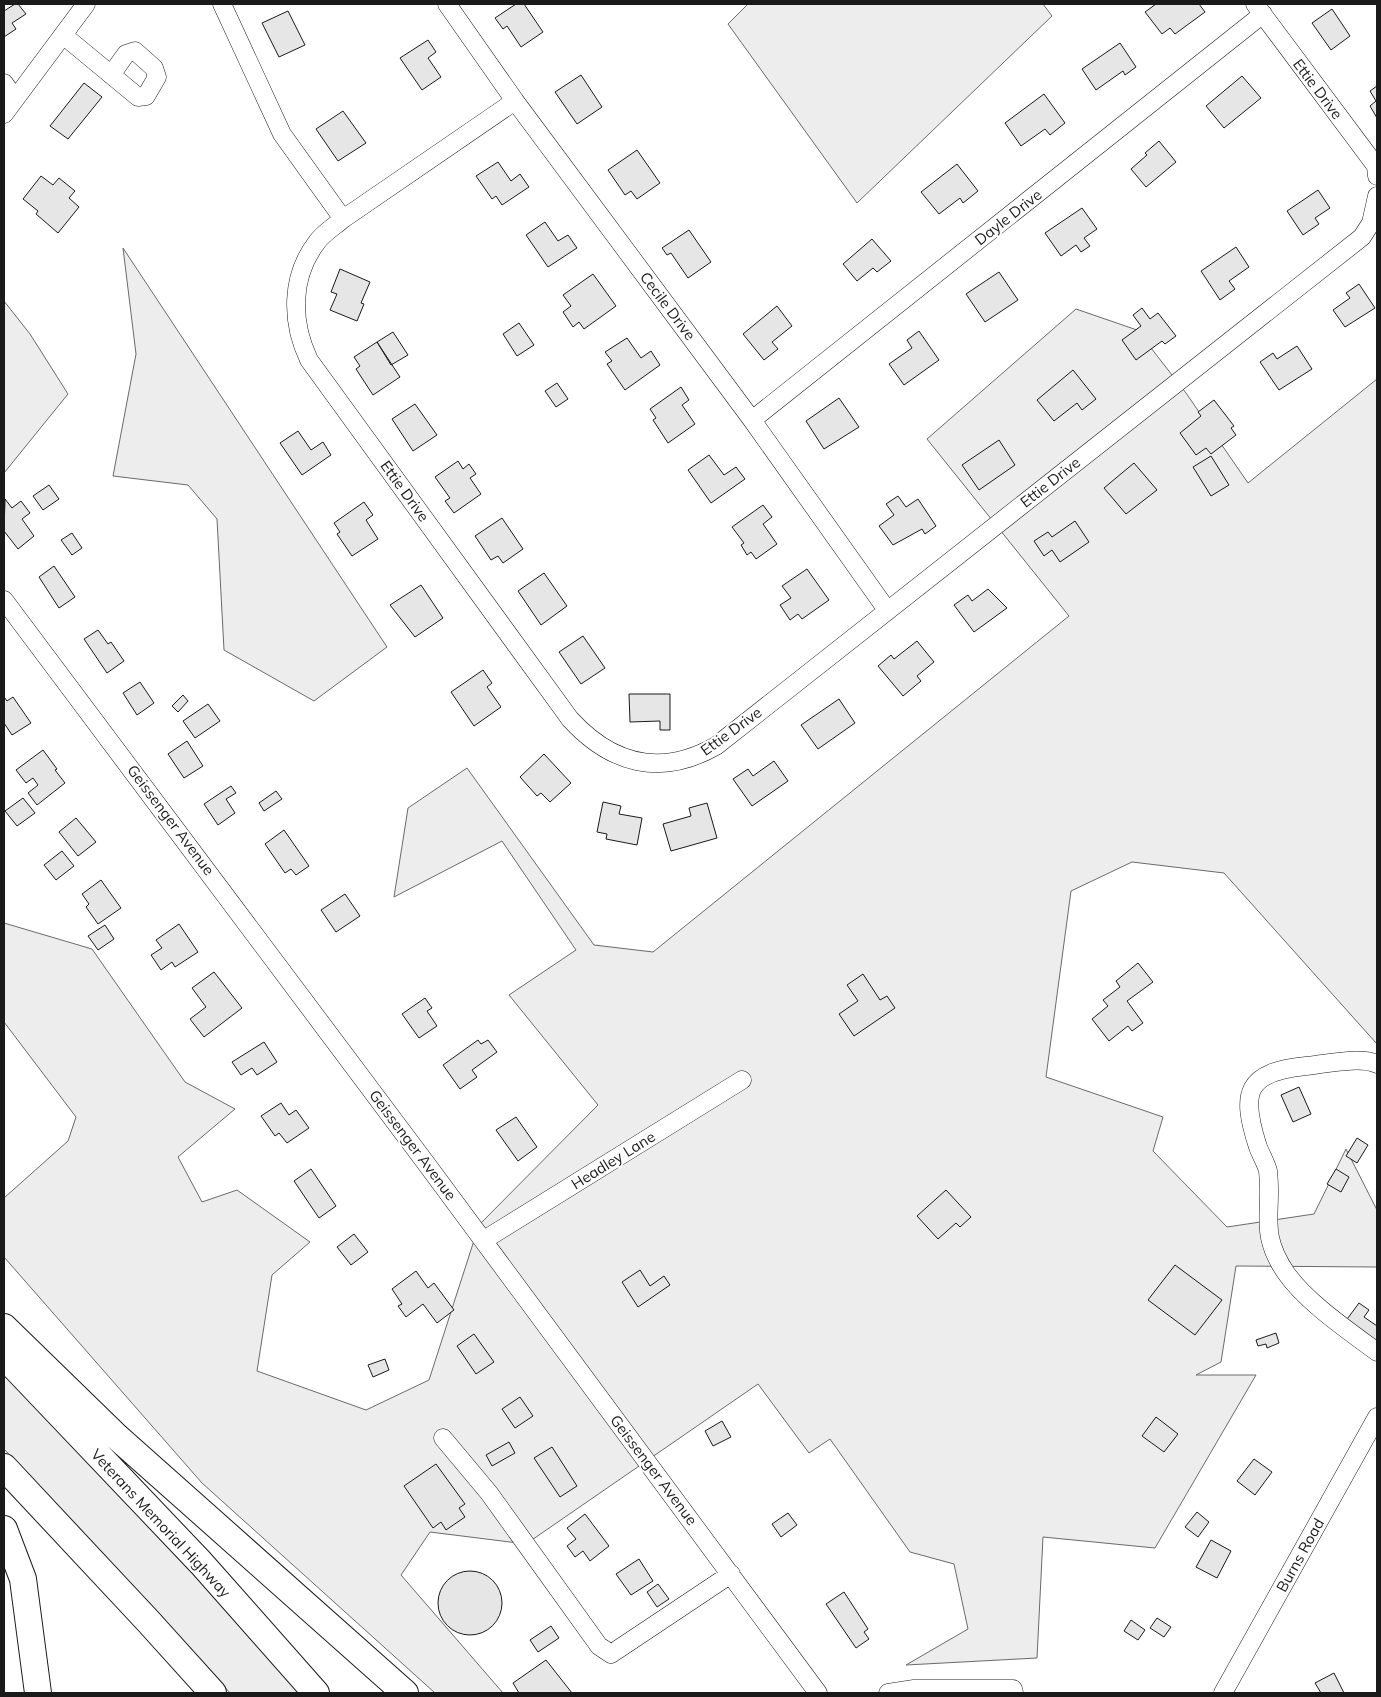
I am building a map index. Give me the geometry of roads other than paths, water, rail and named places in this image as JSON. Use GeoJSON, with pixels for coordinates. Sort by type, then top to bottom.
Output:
{"type":"FeatureCollection","features":[{"type":"Feature","properties":{"kind":"highway"},"geometry":{"type":"LineString","coordinates":[[4,1327],[117,1437],[404,1693]]}},
{"type":"Feature","properties":{"kind":"highway","name":"Veterans Memorial Highway"},"geometry":{"type":"LineString","coordinates":[[4,1356],[201,1563],[316,1693]]}},
{"type":"Feature","properties":{"kind":"highway"},"geometry":{"type":"LineString","coordinates":[[4,1467],[135,1606],[213,1693]]}},
{"type":"Feature","properties":{"kind":"highway"},"geometry":{"type":"LineString","coordinates":[[4,1529],[23,1579],[38,1693]]}},
{"type":"Feature","properties":{"kind":"street"},"geometry":{"type":"LineString","coordinates":[[4,114],[86,4]]}},
{"type":"Feature","properties":{"kind":"street"},"geometry":{"type":"LineString","coordinates":[[222,4],[282,134],[343,219]]}},
{"type":"Feature","properties":{"kind":"street","name":"Cecile Drive"},"geometry":{"type":"LineString","coordinates":[[447,4],[515,101],[752,420],[887,610]]}},
{"type":"Feature","properties":{"kind":"street","name":"Ettie Drive"},"geometry":{"type":"LineString","coordinates":[[1259,9],[1376,166],[1377,176]]}},
{"type":"Feature","properties":{"kind":"street","name":"Dayle Drive"},"geometry":{"type":"LineString","coordinates":[[752,420],[1259,9]]}},
{"type":"Feature","properties":{"kind":"street"},"geometry":{"type":"LineString","coordinates":[[63,35],[111,75]]}},
{"type":"Feature","properties":{"kind":"street"},"geometry":{"type":"LineString","coordinates":[[4,83],[15,99]]}},
{"type":"Feature","properties":{"kind":"street","name":"Ettie Drive"},"geometry":{"type":"LineString","coordinates":[[515,101],[343,219],[318,240],[305,260],[295,300],[296,322],[301,343],[321,376],[570,719],[585,735],[623,757],[642,763],[680,762],[699,756],[716,746],[1362,237],[1370,223],[1377,196]]}},
{"type":"Feature","properties":{"kind":"street","name":"Geissenger Avenue"},"geometry":{"type":"LineString","coordinates":[[4,600],[484,1240],[818,1693]]}},
{"type":"Feature","properties":{"kind":"street"},"geometry":{"type":"LineString","coordinates":[[1377,1064],[1370,1060],[1286,1068],[1270,1073],[1259,1080],[1251,1090],[1248,1108],[1251,1125],[1268,1170],[1268,1232],[1273,1250],[1298,1288],[1377,1352]]}},
{"type":"Feature","properties":{"kind":"street","name":"Headley Lane"},"geometry":{"type":"LineString","coordinates":[[484,1240],[742,1080]]}},
{"type":"Feature","properties":{"kind":"street","name":"Burns Road"},"geometry":{"type":"LineString","coordinates":[[1223,1693],[1377,1417]]}},
{"type":"Feature","properties":{"kind":"street"},"geometry":{"type":"LineString","coordinates":[[443,1438],[489,1494],[599,1646],[611,1654],[731,1574]]}},
{"type":"Feature","properties":{"kind":"street"},"geometry":{"type":"LineString","coordinates":[[888,1693],[914,1689],[943,1691],[1013,1689],[1014,1693]]}}]}
